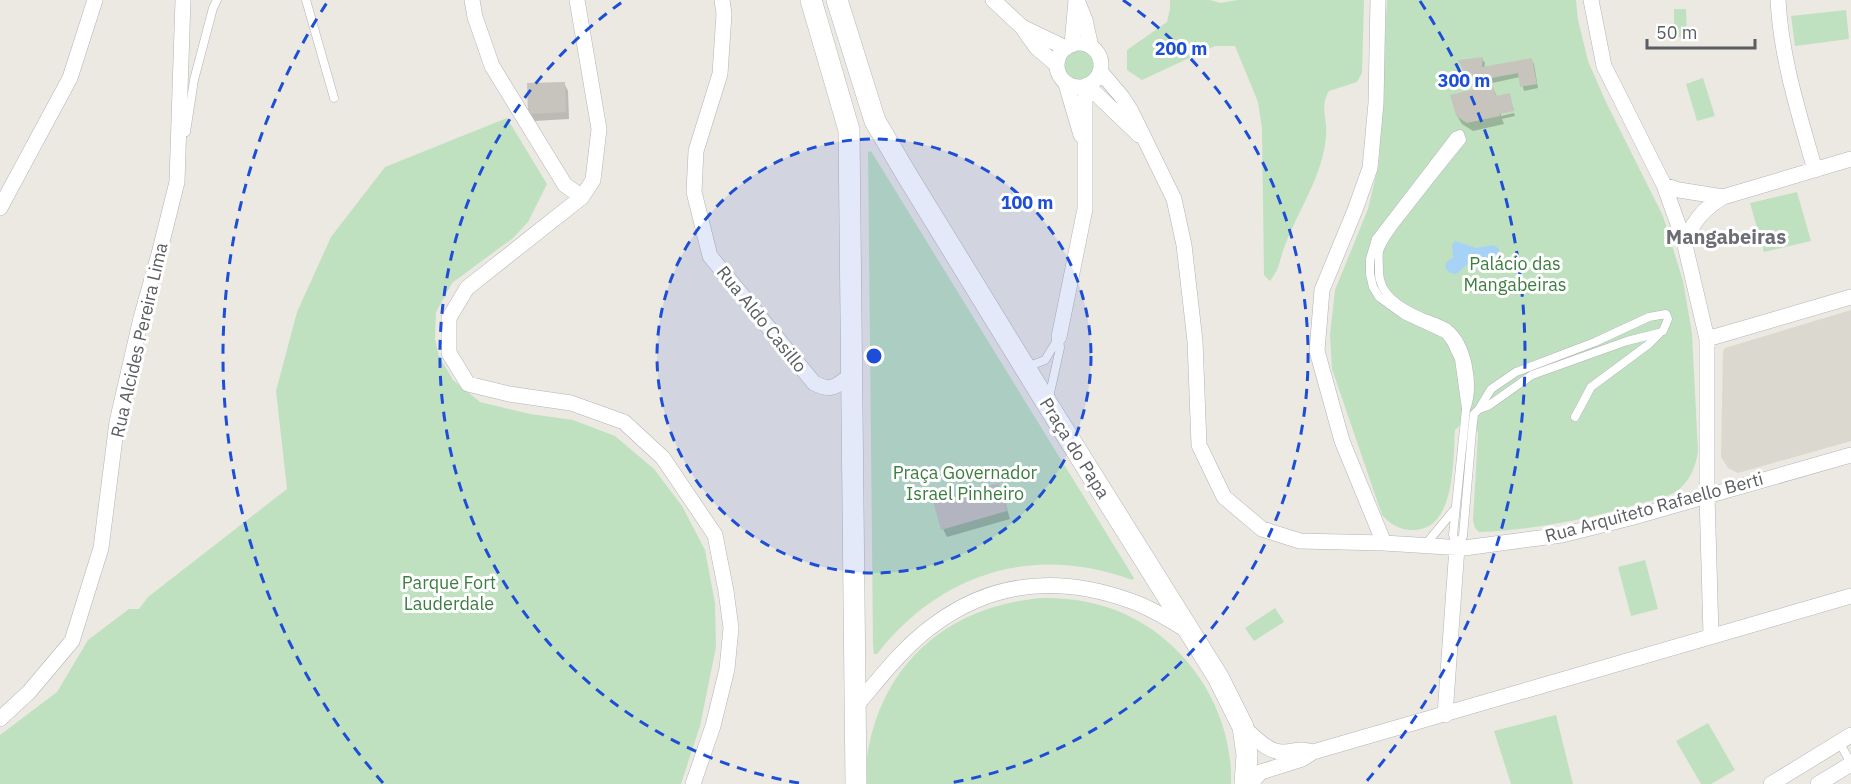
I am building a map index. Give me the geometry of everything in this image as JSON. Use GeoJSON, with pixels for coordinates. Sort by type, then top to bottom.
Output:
{"type":"FeatureCollection","features":[{"type":"Feature","properties":{"kind":"street"},"geometry":{"type":"LineString","coordinates":[[0,208],[70,78],[95,0]]}},
{"type":"Feature","properties":{"kind":"street","name":"Rua Alcides Pereira Lima"},"geometry":{"type":"LineString","coordinates":[[0,719],[29,692],[72,641],[102,548],[117,422],[141,318],[177,182],[183,0]]}},
{"type":"Feature","properties":{"kind":"street"},"geometry":{"type":"LineString","coordinates":[[472,0],[475,17],[492,66],[565,185],[582,197]]}},
{"type":"Feature","properties":{"kind":"street"},"geometry":{"type":"LineString","coordinates":[[578,0],[598,129],[593,180],[582,197],[467,288],[449,318],[449,353],[468,384],[509,394],[571,403],[624,422],[663,458],[716,535],[731,628],[727,669],[713,726],[693,784]]}},
{"type":"Feature","properties":{"kind":"street","name":"Rua Aldo Casillo"},"geometry":{"type":"LineString","coordinates":[[722,0],[724,14],[720,74],[696,151],[694,192],[710,256],[814,383],[825,389],[834,388],[852,374]]}},
{"type":"Feature","properties":{"kind":"street"},"geometry":{"type":"LineString","coordinates":[[811,0],[849,130],[856,784]]}},
{"type":"Feature","properties":{"kind":"street","name":"Praça do Papa"},"geometry":{"type":"LineString","coordinates":[[837,0],[876,121],[1025,368],[1218,677],[1243,727],[1247,755],[1247,784]]}},
{"type":"Feature","properties":{"kind":"street"},"geometry":{"type":"LineString","coordinates":[[993,0],[1022,27],[1037,48],[1057,65]]}},
{"type":"Feature","properties":{"kind":"street"},"geometry":{"type":"LineString","coordinates":[[1077,0],[1069,46],[1058,58],[1057,65],[1058,72],[1066,84],[1086,152]]}},
{"type":"Feature","properties":{"kind":"street"},"geometry":{"type":"LineString","coordinates":[[1077,0],[1085,20],[1091,47]]}},
{"type":"Feature","properties":{"kind":"street"},"geometry":{"type":"LineString","coordinates":[[1378,0],[1376,104],[1370,168],[1322,291],[1317,351],[1342,441],[1384,543]]}},
{"type":"Feature","properties":{"kind":"street"},"geometry":{"type":"LineString","coordinates":[[1591,0],[1604,66],[1664,185],[1684,241],[1707,339],[1707,495],[1711,635]]}},
{"type":"Feature","properties":{"kind":"street"},"geometry":{"type":"LineString","coordinates":[[1778,0],[1779,24],[1794,94],[1815,170]]}},
{"type":"Feature","properties":{"kind":"street"},"geometry":{"type":"LineString","coordinates":[[1022,27],[1069,46],[1085,44],[1091,47],[1099,57],[1100,71],[1093,82],[1086,86],[1073,87],[1066,84]]}},
{"type":"Feature","properties":{"kind":"street","name":"Rua Arquiteto Rafaello Berti"},"geometry":{"type":"LineString","coordinates":[[1100,71],[1122,97],[1174,199],[1181,233],[1195,341],[1199,445],[1224,497],[1262,529],[1300,541],[1464,548],[1562,535],[1630,518],[1851,454]]}},
{"type":"Feature","properties":{"kind":"street"},"geometry":{"type":"LineString","coordinates":[[1059,337],[1085,209],[1086,86]]}},
{"type":"Feature","properties":{"kind":"street","name":"Rua Arquiteto Rafaello Berti"},"geometry":{"type":"LineString","coordinates":[[1086,86],[1147,143]]}},
{"type":"Feature","properties":{"kind":"street"},"geometry":{"type":"LineString","coordinates":[[849,130],[876,121]]}},
{"type":"Feature","properties":{"kind":"street"},"geometry":{"type":"LineString","coordinates":[[1684,241],[1696,218],[1723,197],[1851,159]]}},
{"type":"Feature","properties":{"kind":"street"},"geometry":{"type":"LineString","coordinates":[[1664,185],[1679,190],[1723,197]]}},
{"type":"Feature","properties":{"kind":"street"},"geometry":{"type":"LineString","coordinates":[[1707,339],[1851,297]]}},
{"type":"Feature","properties":{"kind":"street"},"geometry":{"type":"LineString","coordinates":[[1445,715],[1457,547]]}},
{"type":"Feature","properties":{"kind":"street"},"geometry":{"type":"LineString","coordinates":[[855,706],[907,648],[934,624],[958,609],[992,594],[1021,587],[1048,585],[1105,593],[1132,601],[1191,632]]}},
{"type":"Feature","properties":{"kind":"street"},"geometry":{"type":"LineString","coordinates":[[1247,784],[1261,772],[1302,759],[1313,752],[1851,596]]}},
{"type":"Feature","properties":{"kind":"street"},"geometry":{"type":"LineString","coordinates":[[1243,727],[1271,749],[1283,752],[1301,748],[1313,752]]}},
{"type":"Feature","properties":{"kind":"street"},"geometry":{"type":"LineString","coordinates":[[1771,784],[1845,739]]}},
{"type":"Feature","properties":{"kind":"street"},"geometry":{"type":"LineString","coordinates":[[1818,784],[1851,764]]}},
{"type":"Feature","properties":{"kind":"lane"},"geometry":{"type":"LineString","coordinates":[[178,159],[184,146],[187,115],[196,69],[213,8],[218,0]]}},
{"type":"Feature","properties":{"kind":"lane"},"geometry":{"type":"LineString","coordinates":[[306,0],[334,98]]}},
{"type":"Feature","properties":{"kind":"lane"},"geometry":{"type":"LineString","coordinates":[[1457,547],[1453,535],[1466,409],[1459,359],[1445,334],[1404,315],[1379,297],[1372,287],[1370,274],[1372,248],[1383,228],[1455,136],[1460,134],[1462,140],[1405,211],[1383,243],[1379,252],[1378,275],[1381,287],[1394,300],[1413,312],[1442,325],[1455,336],[1469,371],[1471,398],[1466,409]]}},
{"type":"Feature","properties":{"kind":"lane"},"geometry":{"type":"LineString","coordinates":[[1457,547],[1463,536],[1474,414],[1491,389],[1516,372],[1595,342],[1649,317],[1666,314],[1668,319],[1663,331],[1591,387],[1575,417]]}},
{"type":"Feature","properties":{"kind":"lane"},"geometry":{"type":"LineString","coordinates":[[1479,409],[1488,406],[1532,375],[1617,344],[1659,333]]}},
{"type":"Feature","properties":{"kind":"lane"},"geometry":{"type":"LineString","coordinates":[[1025,368],[1045,360],[1059,337]]}},
{"type":"Feature","properties":{"kind":"lane"},"geometry":{"type":"LineString","coordinates":[[1051,410],[1050,393],[1060,348],[1059,337]]}},
{"type":"Feature","properties":{"kind":"lane"},"geometry":{"type":"LineString","coordinates":[[1425,545],[1455,508]]}},
{"type":"Feature","properties":{"kind":"lane"},"geometry":{"type":"LineString","coordinates":[[1845,739],[1851,764]]}},
{"type":"Feature","properties":{"kind":"shaded area"},"geometry":{"type":"Polygon","coordinates":[[[1851,310],[1851,441],[1738,473],[1728,468],[1721,457],[1723,351],[1725,348],[1851,310]]]}},
{"type":"Feature","properties":{"kind":"green space"},"geometry":{"type":"Polygon","coordinates":[[[1170,0],[1210,0],[1220,3],[1238,0],[1364,0],[1362,73],[1357,82],[1329,91],[1326,97],[1324,108],[1326,136],[1320,165],[1284,248],[1278,268],[1270,281],[1264,275],[1262,128],[1258,102],[1235,46],[1215,46],[1142,80],[1127,70],[1127,50],[1167,22],[1170,0]]]}},
{"type":"Feature","properties":{"kind":"green space","name":"Palácio das Mangabeiras"},"geometry":{"type":"Polygon","coordinates":[[[1387,0],[1576,0],[1578,20],[1588,61],[1663,216],[1683,281],[1692,333],[1698,451],[1692,473],[1677,491],[1660,498],[1582,519],[1520,529],[1479,532],[1473,521],[1478,433],[1476,427],[1459,426],[1455,430],[1450,490],[1438,517],[1428,526],[1410,530],[1396,526],[1382,515],[1332,369],[1330,335],[1335,290],[1368,209],[1379,163],[1387,0]]]}},
{"type":"Feature","properties":{"kind":"green space"},"geometry":{"type":"Polygon","coordinates":[[[1674,9],[1686,9],[1687,37],[1674,37],[1674,9]]]}},
{"type":"Feature","properties":{"kind":"green space"},"geometry":{"type":"Polygon","coordinates":[[[1846,10],[1849,39],[1795,46],[1791,16],[1846,10]]]}},
{"type":"Feature","properties":{"kind":"green space"},"geometry":{"type":"Polygon","coordinates":[[[1079,49],[1091,53],[1095,65],[1091,77],[1079,81],[1067,77],[1063,65],[1067,53],[1079,49]]]}},
{"type":"Feature","properties":{"kind":"green space"},"geometry":{"type":"Polygon","coordinates":[[[1703,78],[1715,116],[1697,121],[1686,84],[1703,78]]]}},
{"type":"Feature","properties":{"kind":"green space","name":"Parque Fort Lauderdale"},"geometry":{"type":"Polygon","coordinates":[[[507,118],[547,184],[528,222],[513,238],[452,283],[436,312],[435,339],[439,356],[453,380],[480,402],[530,414],[573,420],[615,436],[654,469],[682,506],[705,550],[715,603],[716,647],[700,726],[681,784],[0,784],[0,735],[57,692],[88,640],[129,609],[139,609],[148,597],[287,489],[276,391],[297,312],[331,237],[385,167],[507,118]]]}},
{"type":"Feature","properties":{"kind":"green space","name":"Praça Governador Israel Pinheiro"},"geometry":{"type":"Polygon","coordinates":[[[871,151],[1134,578],[1132,580],[1096,569],[1060,565],[1025,566],[992,573],[960,585],[930,603],[902,626],[877,654],[874,654],[873,645],[868,152],[871,151]]]}},
{"type":"Feature","properties":{"kind":"green space"},"geometry":{"type":"Polygon","coordinates":[[[1797,192],[1811,241],[1764,252],[1750,203],[1797,192]]]}},
{"type":"Feature","properties":{"kind":"green space"},"geometry":{"type":"Polygon","coordinates":[[[1645,560],[1658,609],[1631,616],[1618,567],[1645,560]]]}},
{"type":"Feature","properties":{"kind":"green space"},"geometry":{"type":"Polygon","coordinates":[[[1043,598],[1066,599],[1103,606],[1130,617],[1155,632],[1178,651],[1197,674],[1212,699],[1223,726],[1229,755],[1231,784],[865,784],[869,746],[879,711],[895,680],[916,654],[941,632],[971,615],[1005,604],[1043,598]]]}},
{"type":"Feature","properties":{"kind":"green space"},"geometry":{"type":"Polygon","coordinates":[[[1275,608],[1284,622],[1254,641],[1245,628],[1275,608]]]}},
{"type":"Feature","properties":{"kind":"green space"},"geometry":{"type":"Polygon","coordinates":[[[1556,715],[1573,784],[1511,784],[1494,731],[1556,715]]]}},
{"type":"Feature","properties":{"kind":"green space"},"geometry":{"type":"Polygon","coordinates":[[[1708,723],[1735,770],[1711,784],[1701,784],[1676,741],[1708,723]]]}},
{"type":"Feature","properties":{"kind":"water"},"geometry":{"type":"Polygon","coordinates":[[[1455,241],[1476,248],[1494,245],[1499,249],[1499,256],[1494,260],[1472,259],[1457,274],[1452,273],[1445,267],[1453,258],[1452,245],[1455,241]]]}},
{"type":"Feature","properties":{"kind":"building"},"geometry":{"type":"Polygon","coordinates":[[[1483,57],[1482,67],[1532,58],[1537,84],[1520,87],[1518,73],[1481,80],[1481,85],[1471,87],[1458,60],[1483,57]]]}},
{"type":"Feature","properties":{"kind":"building"},"geometry":{"type":"Polygon","coordinates":[[[565,82],[566,112],[528,114],[527,83],[565,82]]]}},
{"type":"Feature","properties":{"kind":"building"},"geometry":{"type":"Polygon","coordinates":[[[1493,85],[1496,96],[1510,93],[1514,111],[1467,123],[1456,116],[1450,95],[1493,85]]]}},
{"type":"Feature","properties":{"kind":"building"},"geometry":{"type":"Polygon","coordinates":[[[999,483],[1007,511],[941,530],[933,501],[999,483]]]}},
{"type":"Feature","properties":{"kind":"district","name":"Mangabeiras"},"geometry":{"type":"Point","coordinates":[1726,236]}}]}
